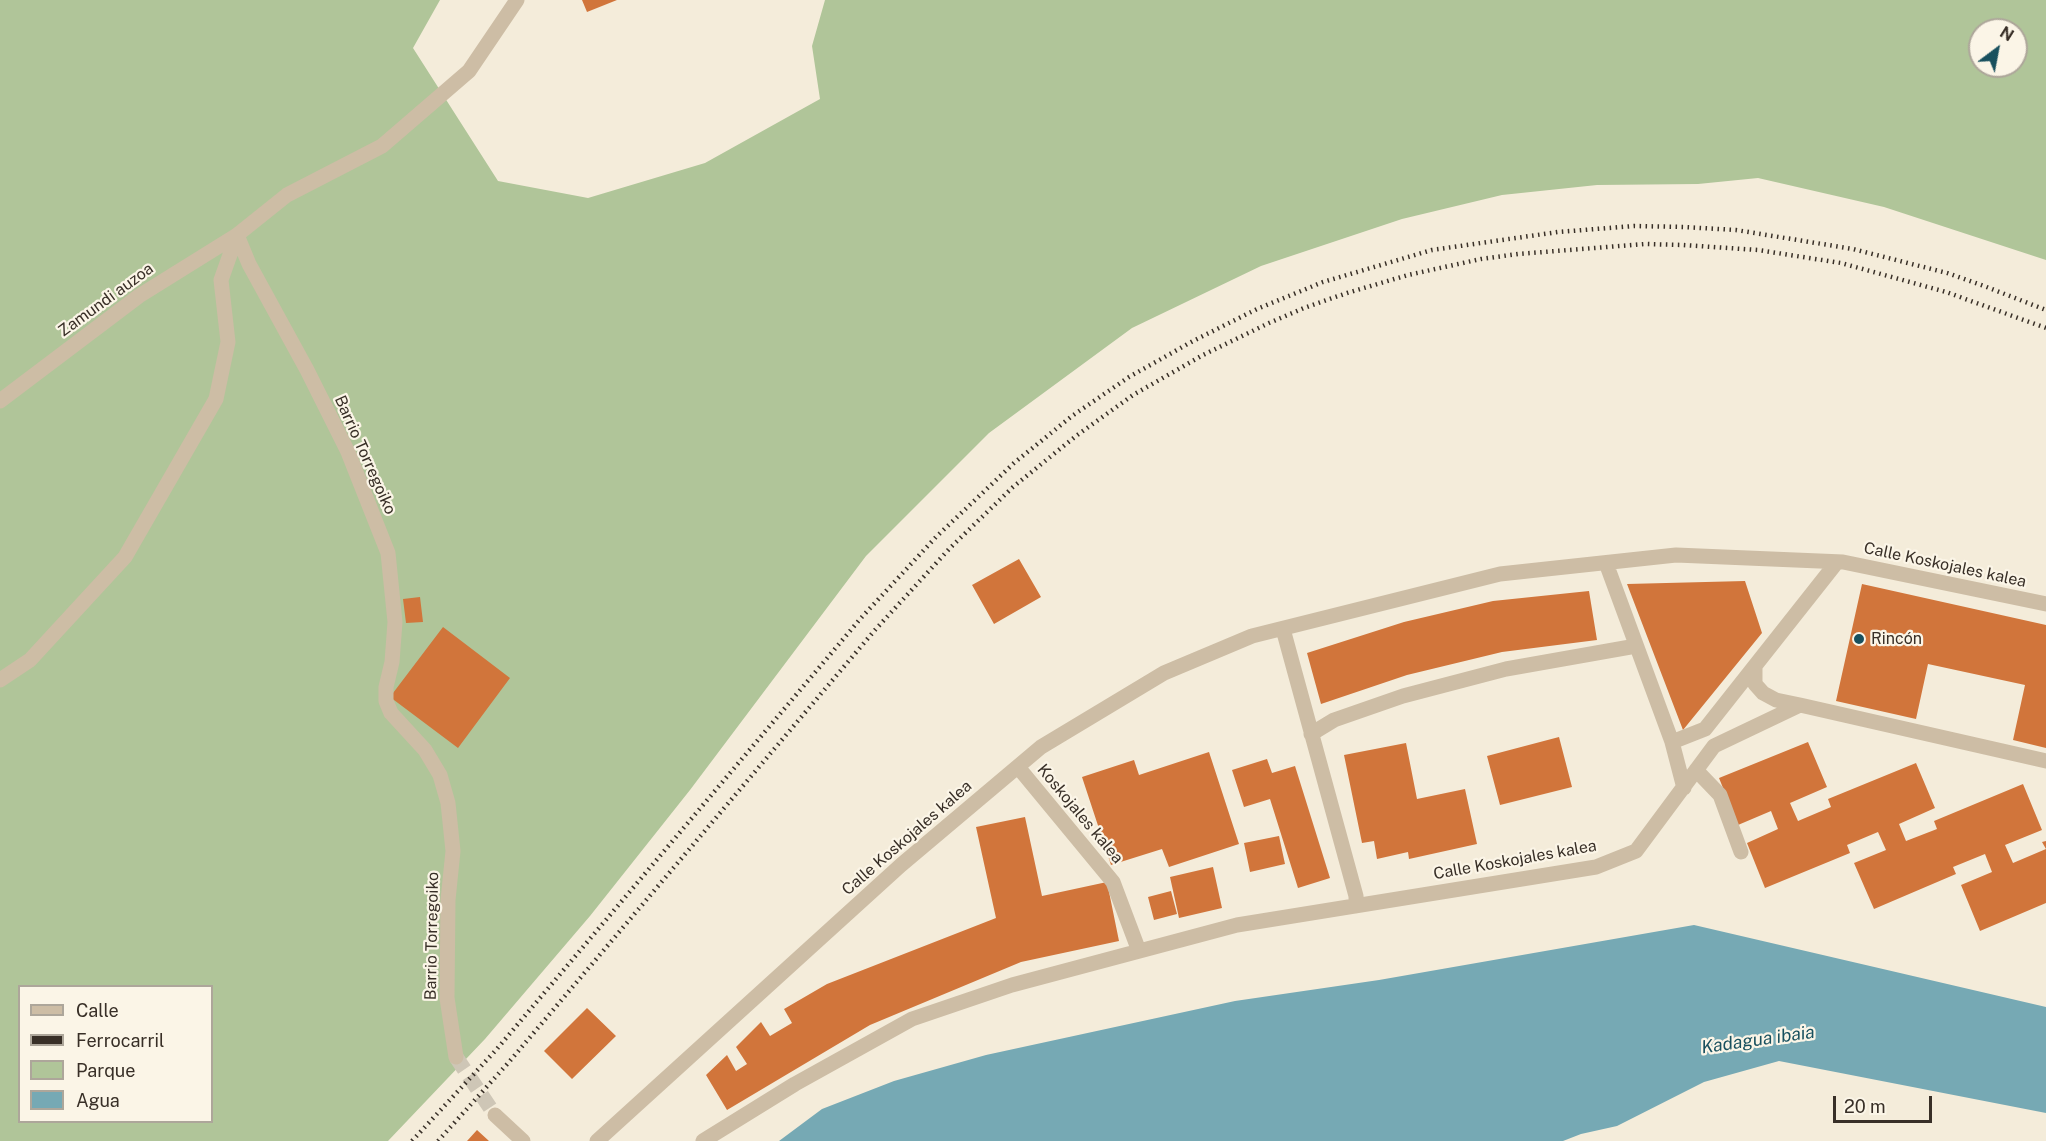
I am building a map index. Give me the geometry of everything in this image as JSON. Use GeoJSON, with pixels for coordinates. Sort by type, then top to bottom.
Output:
{"type":"FeatureCollection","features":[{"type":"Feature","properties":{"kind":"street"},"geometry":{"type":"LineString","coordinates":[[0,680],[30,660],[125,557],[216,399],[228,342],[221,279],[237,235],[287,195],[382,146],[469,71],[517,0]]}},
{"type":"Feature","properties":{"kind":"street","name":"Zamundi auzoa"},"geometry":{"type":"LineString","coordinates":[[0,401],[139,296],[237,235]]}},
{"type":"Feature","properties":{"kind":"street","name":"Barrio Torregoiko"},"geometry":{"type":"LineString","coordinates":[[237,235],[249,264],[307,370],[348,453],[388,553],[395,622],[386,701],[391,713],[425,750],[440,775],[448,803],[453,850],[448,900],[447,998],[456,1057]]}},
{"type":"Feature","properties":{"kind":"street","name":"Calle Koskojales kalea"},"geometry":{"type":"LineString","coordinates":[[597,1141],[893,873],[1041,747],[1164,673],[1252,636],[1500,574],[1676,555],[1837,562],[2046,604]]}},
{"type":"Feature","properties":{"kind":"street"},"geometry":{"type":"LineString","coordinates":[[1672,742],[1706,729],[1837,562]]}},
{"type":"Feature","properties":{"kind":"street"},"geometry":{"type":"LineString","coordinates":[[1606,563],[1672,742],[1684,788]]}},
{"type":"Feature","properties":{"kind":"street"},"geometry":{"type":"LineString","coordinates":[[1283,629],[1356,896],[1356,906]]}},
{"type":"Feature","properties":{"kind":"street"},"geometry":{"type":"LineString","coordinates":[[1311,734],[1334,720],[1403,696],[1506,669],[1636,646]]}},
{"type":"Feature","properties":{"kind":"street"},"geometry":{"type":"LineString","coordinates":[[1755,666],[1755,684],[1763,693],[1776,700],[2046,761]]}},
{"type":"Feature","properties":{"kind":"street","name":"Calle Koskojales kalea"},"geometry":{"type":"LineString","coordinates":[[703,1141],[795,1084],[912,1019],[1012,985],[1237,925],[1596,867],[1636,851],[1714,746],[1800,705]]}},
{"type":"Feature","properties":{"kind":"street","name":"Koskojales kalea"},"geometry":{"type":"LineString","coordinates":[[1018,767],[1113,882],[1139,951]]}},
{"type":"Feature","properties":{"kind":"street"},"geometry":{"type":"LineString","coordinates":[[1696,770],[1720,795],[1741,852]]}},
{"type":"Feature","properties":{"kind":"street"},"geometry":{"type":"LineString","coordinates":[[495,1115],[523,1141]]}},
{"type":"Feature","properties":{"kind":"green space"},"geometry":{"type":"Polygon","coordinates":[[[0,0],[440,0],[413,48],[498,181],[588,198],[705,163],[820,99],[812,46],[825,0],[2046,0],[2046,260],[1884,207],[1758,178],[1698,184],[1597,185],[1502,195],[1402,219],[1261,266],[1132,328],[989,433],[866,556],[690,790],[590,916],[485,1039],[388,1141],[0,1141],[0,0]]]}},
{"type":"Feature","properties":{"kind":"water","name":"Kadagua ibaia"},"geometry":{"type":"Polygon","coordinates":[[[1694,925],[2046,1007],[2046,1113],[1779,1061],[1704,1082],[1617,1126],[1581,1134],[1563,1141],[779,1141],[822,1109],[894,1081],[986,1055],[1235,1001],[1379,980],[1694,925]]]}},
{"type":"Feature","properties":{"kind":"building"},"geometry":{"type":"Polygon","coordinates":[[[582,0],[617,0],[587,12],[582,0]]]}},
{"type":"Feature","properties":{"kind":"building"},"geometry":{"type":"Polygon","coordinates":[[[1019,559],[1041,597],[994,624],[972,585],[1019,559]]]}},
{"type":"Feature","properties":{"kind":"building"},"geometry":{"type":"Polygon","coordinates":[[[1745,581],[1762,633],[1683,730],[1627,584],[1745,581]]]}},
{"type":"Feature","properties":{"kind":"building"},"geometry":{"type":"Polygon","coordinates":[[[1862,584],[2046,625],[2046,748],[2013,740],[2025,685],[1928,664],[1916,719],[1836,701],[1862,584]]]}},
{"type":"Feature","properties":{"kind":"building"},"geometry":{"type":"Polygon","coordinates":[[[1589,591],[1597,640],[1502,652],[1407,675],[1321,704],[1307,653],[1404,622],[1493,601],[1589,591]]]}},
{"type":"Feature","properties":{"kind":"building"},"geometry":{"type":"Polygon","coordinates":[[[420,597],[423,622],[406,623],[403,599],[420,597]]]}},
{"type":"Feature","properties":{"kind":"building"},"geometry":{"type":"Polygon","coordinates":[[[443,627],[510,678],[458,748],[390,697],[443,627]]]}},
{"type":"Feature","properties":{"kind":"building"},"geometry":{"type":"Polygon","coordinates":[[[1559,737],[1572,787],[1500,805],[1487,756],[1559,737]]]}},
{"type":"Feature","properties":{"kind":"building"},"geometry":{"type":"Polygon","coordinates":[[[1808,742],[1827,787],[1790,803],[1798,821],[1831,807],[1828,799],[1916,763],[1935,808],[1899,824],[1906,841],[1937,829],[1934,821],[2023,784],[2042,830],[2005,845],[2013,863],[2046,849],[2046,903],[1980,931],[1961,885],[1992,872],[1985,854],[1953,867],[1956,874],[1874,909],[1854,863],[1886,850],[1878,832],[1847,845],[1850,853],[1765,888],[1747,843],[1778,829],[1771,811],[1738,825],[1719,778],[1808,742]]]}},
{"type":"Feature","properties":{"kind":"building"},"geometry":{"type":"Polygon","coordinates":[[[1406,743],[1417,799],[1465,789],[1477,844],[1409,859],[1408,852],[1377,859],[1374,841],[1362,843],[1344,755],[1406,743]]]}},
{"type":"Feature","properties":{"kind":"building"},"geometry":{"type":"Polygon","coordinates":[[[1209,752],[1239,844],[1169,867],[1162,849],[1111,865],[1082,777],[1134,760],[1139,775],[1209,752]]]}},
{"type":"Feature","properties":{"kind":"building"},"geometry":{"type":"Polygon","coordinates":[[[1267,759],[1272,773],[1295,766],[1330,878],[1298,888],[1270,799],[1244,807],[1232,770],[1267,759]]]}},
{"type":"Feature","properties":{"kind":"building"},"geometry":{"type":"Polygon","coordinates":[[[1025,817],[1042,896],[1107,882],[1119,941],[1021,962],[870,1025],[727,1110],[706,1075],[727,1055],[736,1071],[747,1064],[736,1047],[761,1022],[770,1036],[792,1023],[784,1009],[827,984],[996,918],[976,827],[1025,817]]]}},
{"type":"Feature","properties":{"kind":"building"},"geometry":{"type":"Polygon","coordinates":[[[1279,836],[1285,864],[1250,872],[1244,843],[1279,836]]]}},
{"type":"Feature","properties":{"kind":"building"},"geometry":{"type":"Polygon","coordinates":[[[1213,867],[1222,908],[1179,918],[1170,877],[1213,867]]]}},
{"type":"Feature","properties":{"kind":"building"},"geometry":{"type":"Polygon","coordinates":[[[1171,891],[1177,914],[1154,920],[1148,897],[1171,891]]]}},
{"type":"Feature","properties":{"kind":"building"},"geometry":{"type":"Polygon","coordinates":[[[587,1008],[616,1036],[572,1079],[544,1051],[587,1008]]]}},
{"type":"Feature","properties":{"kind":"building"},"geometry":{"type":"Polygon","coordinates":[[[477,1130],[489,1141],[467,1141],[477,1130]]]}},
{"type":"Feature","properties":{"kind":"tunnel"},"geometry":{"type":"LineString","coordinates":[[456,1057],[495,1115]]}},
{"type":"Feature","properties":{"kind":"railway"},"geometry":{"type":"LineString","coordinates":[[412,1141],[496,1050],[861,618],[936,537],[1014,463],[1072,416],[1129,377],[1193,341],[1257,309],[1323,282],[1432,250],[1558,232],[1634,226],[1736,230],[1853,249],[1947,273],[2046,310]]}},
{"type":"Feature","properties":{"kind":"railway"},"geometry":{"type":"LineString","coordinates":[[438,1141],[509,1062],[875,630],[950,548],[1013,487],[1076,436],[1133,395],[1203,355],[1304,308],[1408,275],[1481,259],[1518,254],[1645,244],[1758,250],[1841,263],[1946,292],[2046,328]]}},
{"type":"Feature","properties":{"kind":"place","name":"Rincón"},"geometry":{"type":"Point","coordinates":[1859,639]}}]}
